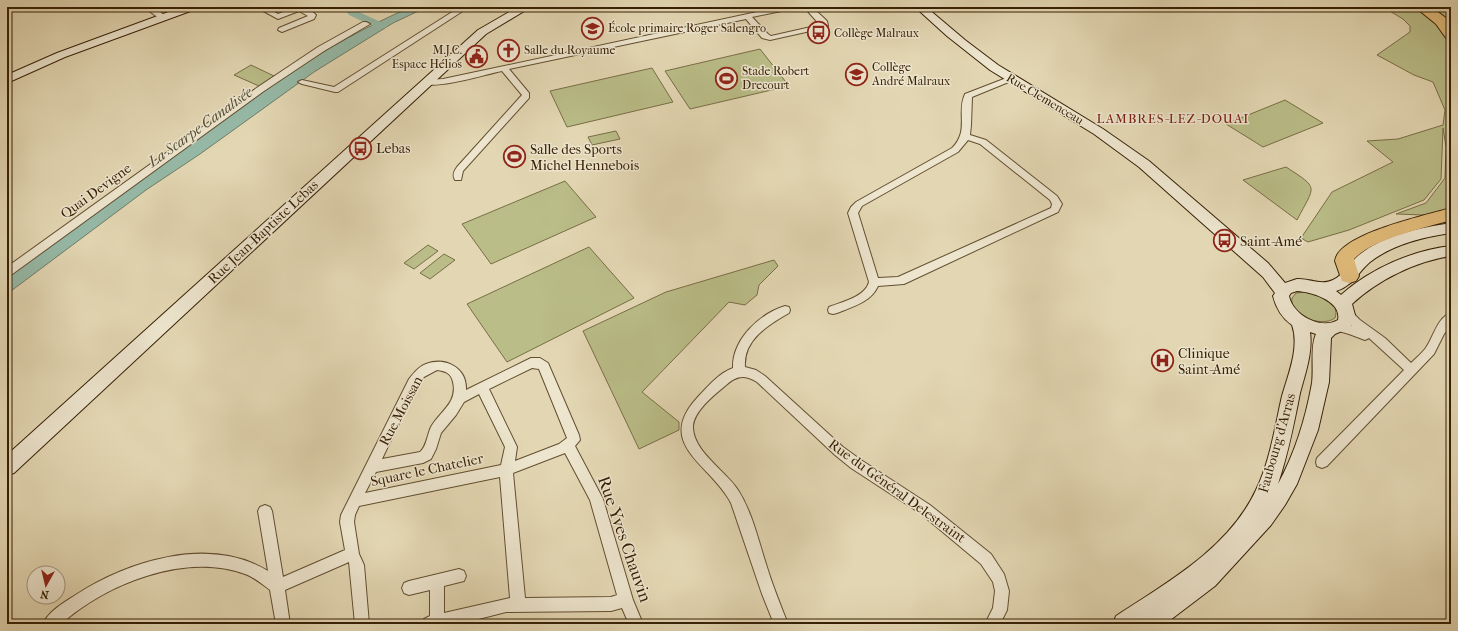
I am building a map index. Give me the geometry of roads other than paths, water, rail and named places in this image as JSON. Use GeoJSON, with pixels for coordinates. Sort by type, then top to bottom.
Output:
{"type":"FeatureCollection","features":[{"type":"Feature","properties":{"kind":"highway"},"geometry":{"type":"LineString","coordinates":[[1422,7],[1441,21],[1451,35]]}},
{"type":"Feature","properties":{"kind":"highway"},"geometry":{"type":"LineString","coordinates":[[1349,276],[1344,259],[1346,254],[1356,247],[1390,232],[1451,214]]}},
{"type":"Feature","properties":{"kind":"street"},"geometry":{"type":"LineString","coordinates":[[148,7],[163,17]]}},
{"type":"Feature","properties":{"kind":"street"},"geometry":{"type":"LineString","coordinates":[[7,79],[61,55],[192,7]]}},
{"type":"Feature","properties":{"kind":"street"},"geometry":{"type":"LineString","coordinates":[[260,7],[292,26]]}},
{"type":"Feature","properties":{"kind":"street"},"geometry":{"type":"LineString","coordinates":[[302,82],[335,90],[465,7]]}},
{"type":"Feature","properties":{"kind":"street","name":"Rue Jean-Baptiste Lebas"},"geometry":{"type":"LineString","coordinates":[[7,467],[486,29],[526,7]]}},
{"type":"Feature","properties":{"kind":"street"},"geometry":{"type":"LineString","coordinates":[[428,82],[443,81],[791,7]]}},
{"type":"Feature","properties":{"kind":"street"},"geometry":{"type":"LineString","coordinates":[[747,16],[765,36],[774,38],[824,26],[824,23],[808,7]]}},
{"type":"Feature","properties":{"kind":"street","name":"Rue Clemenceau"},"geometry":{"type":"LineString","coordinates":[[920,7],[973,52],[1012,79],[1094,129],[1175,189],[1243,251],[1273,276],[1282,292],[1281,300],[1283,307],[1290,315],[1315,328],[1334,329]]}},
{"type":"Feature","properties":{"kind":"street"},"geometry":{"type":"LineString","coordinates":[[278,17],[301,8],[312,15],[309,18],[282,30]]}},
{"type":"Feature","properties":{"kind":"street","name":"Quai Devigne"},"geometry":{"type":"LineString","coordinates":[[7,272],[255,94],[319,51],[366,24]]}},
{"type":"Feature","properties":{"kind":"street"},"geometry":{"type":"LineString","coordinates":[[458,178],[460,168],[525,98],[526,95],[504,68]]}},
{"type":"Feature","properties":{"kind":"street"},"geometry":{"type":"LineString","coordinates":[[833,310],[865,295],[874,286],[853,213],[854,208],[952,152],[962,144],[966,137],[968,96],[1012,79]]}},
{"type":"Feature","properties":{"kind":"street"},"geometry":{"type":"LineString","coordinates":[[874,282],[900,281],[1057,208],[1054,198],[984,143],[966,137]]}},
{"type":"Feature","properties":{"kind":"street"},"geometry":{"type":"LineString","coordinates":[[1282,292],[1290,286],[1338,286],[1345,282],[1365,259],[1387,245],[1413,236],[1451,228]]}},
{"type":"Feature","properties":{"kind":"street","name":"Faubourg d'Arras"},"geometry":{"type":"LineString","coordinates":[[1146,624],[1196,589],[1216,571],[1260,524],[1281,497],[1296,465],[1313,421],[1320,382],[1322,338],[1324,333],[1345,322],[1344,309],[1348,296],[1394,269],[1424,257],[1451,250]]}},
{"type":"Feature","properties":{"kind":"street","name":"Rue Clemenceau"},"geometry":{"type":"LineString","coordinates":[[1243,251],[1283,277],[1332,296],[1344,309]]}},
{"type":"Feature","properties":{"kind":"street"},"geometry":{"type":"LineString","coordinates":[[1344,309],[1356,323],[1380,341],[1412,371]]}},
{"type":"Feature","properties":{"kind":"street"},"geometry":{"type":"LineString","coordinates":[[781,624],[768,592],[739,504],[722,479],[698,454],[689,438],[686,428],[688,420],[698,406],[726,378],[739,371],[739,356],[747,341],[764,323],[785,310]]}},
{"type":"Feature","properties":{"kind":"street"},"geometry":{"type":"LineString","coordinates":[[1322,462],[1430,351],[1440,330],[1451,317]]}},
{"type":"Feature","properties":{"kind":"street","name":"Faubourg d'Arras"},"geometry":{"type":"LineString","coordinates":[[1124,624],[1208,564],[1232,539],[1256,508],[1267,487],[1274,466],[1299,362],[1304,336],[1299,321]]}},
{"type":"Feature","properties":{"kind":"street"},"geometry":{"type":"LineString","coordinates":[[1334,329],[1352,330],[1365,335],[1412,371]]}},
{"type":"Feature","properties":{"kind":"street"},"geometry":{"type":"LineString","coordinates":[[458,399],[531,363],[537,362],[543,364],[574,435],[574,440],[568,445]]}},
{"type":"Feature","properties":{"kind":"street","name":"Rue Moissan"},"geometry":{"type":"LineString","coordinates":[[362,624],[357,565],[352,554],[347,519],[371,467],[413,382],[422,372],[429,368],[446,366],[452,369],[460,382],[458,399],[452,411],[437,429],[428,454],[423,457],[371,467]]}},
{"type":"Feature","properties":{"kind":"street","name":"Rue du Général Delestraint"},"geometry":{"type":"LineString","coordinates":[[739,371],[751,373],[761,379],[802,419],[843,454],[925,509],[981,554],[996,572],[1001,585],[1001,604],[995,622]]}},
{"type":"Feature","properties":{"kind":"street"},"geometry":{"type":"LineString","coordinates":[[482,387],[511,447],[506,470],[518,604]]}},
{"type":"Feature","properties":{"kind":"street","name":"Square le Chatelier"},"geometry":{"type":"LineString","coordinates":[[355,501],[506,470],[568,445]]}},
{"type":"Feature","properties":{"kind":"street","name":"Rue Yves Chauvin"},"geometry":{"type":"LineString","coordinates":[[568,445],[596,499],[626,600],[636,624]]}},
{"type":"Feature","properties":{"kind":"street"},"geometry":{"type":"LineString","coordinates":[[265,512],[283,624]]}},
{"type":"Feature","properties":{"kind":"street"},"geometry":{"type":"LineString","coordinates":[[277,586],[352,554]]}},
{"type":"Feature","properties":{"kind":"street"},"geometry":{"type":"LineString","coordinates":[[50,624],[73,604],[98,589],[137,572],[167,565],[200,562],[233,564],[253,571],[277,586]]}},
{"type":"Feature","properties":{"kind":"street"},"geometry":{"type":"LineString","coordinates":[[409,588],[459,576]]}},
{"type":"Feature","properties":{"kind":"street"},"geometry":{"type":"LineString","coordinates":[[438,581],[433,623],[506,605],[605,604],[626,600]]}},
{"type":"Feature","properties":{"kind":"waterway"},"geometry":{"type":"LineString","coordinates":[[349,7],[353,13],[381,26]]}},
{"type":"Feature","properties":{"kind":"place","name":"École primaire Roger Salengro"},"geometry":{"type":"Point","coordinates":[593,28]}},
{"type":"Feature","properties":{"kind":"place","name":"Collège Malraux"},"geometry":{"type":"Point","coordinates":[819,33]}},
{"type":"Feature","properties":{"kind":"place","name":"Salle du Royaume"},"geometry":{"type":"Point","coordinates":[508,50]}},
{"type":"Feature","properties":{"kind":"place","name":"M.J.C. Espace Hélios"},"geometry":{"type":"Point","coordinates":[477,57]}},
{"type":"Feature","properties":{"kind":"place","name":"Collège André Malraux"},"geometry":{"type":"Point","coordinates":[856,74]}},
{"type":"Feature","properties":{"kind":"place","name":"Stade Robert Drecourt"},"geometry":{"type":"Point","coordinates":[727,78]}},
{"type":"Feature","properties":{"kind":"place","name":"Lebas"},"geometry":{"type":"Point","coordinates":[361,148]}},
{"type":"Feature","properties":{"kind":"place","name":"Salle des Sports Michel Hennebois"},"geometry":{"type":"Point","coordinates":[514,157]}},
{"type":"Feature","properties":{"kind":"place","name":"Saint-Amé"},"geometry":{"type":"Point","coordinates":[1225,241]}},
{"type":"Feature","properties":{"kind":"place","name":"Clinique Saint-Amé"},"geometry":{"type":"Point","coordinates":[1163,361]}},
{"type":"Feature","properties":{"kind":"district","name":"LAMBRES-LEZ-DOUAI"},"geometry":{"type":"Point","coordinates":[1173,118]}},
{"type":"Feature","properties":{"kind":"water label","name":"La Scarpe Canalisée"},"geometry":{"type":"Point","coordinates":[200,127]}}]}
